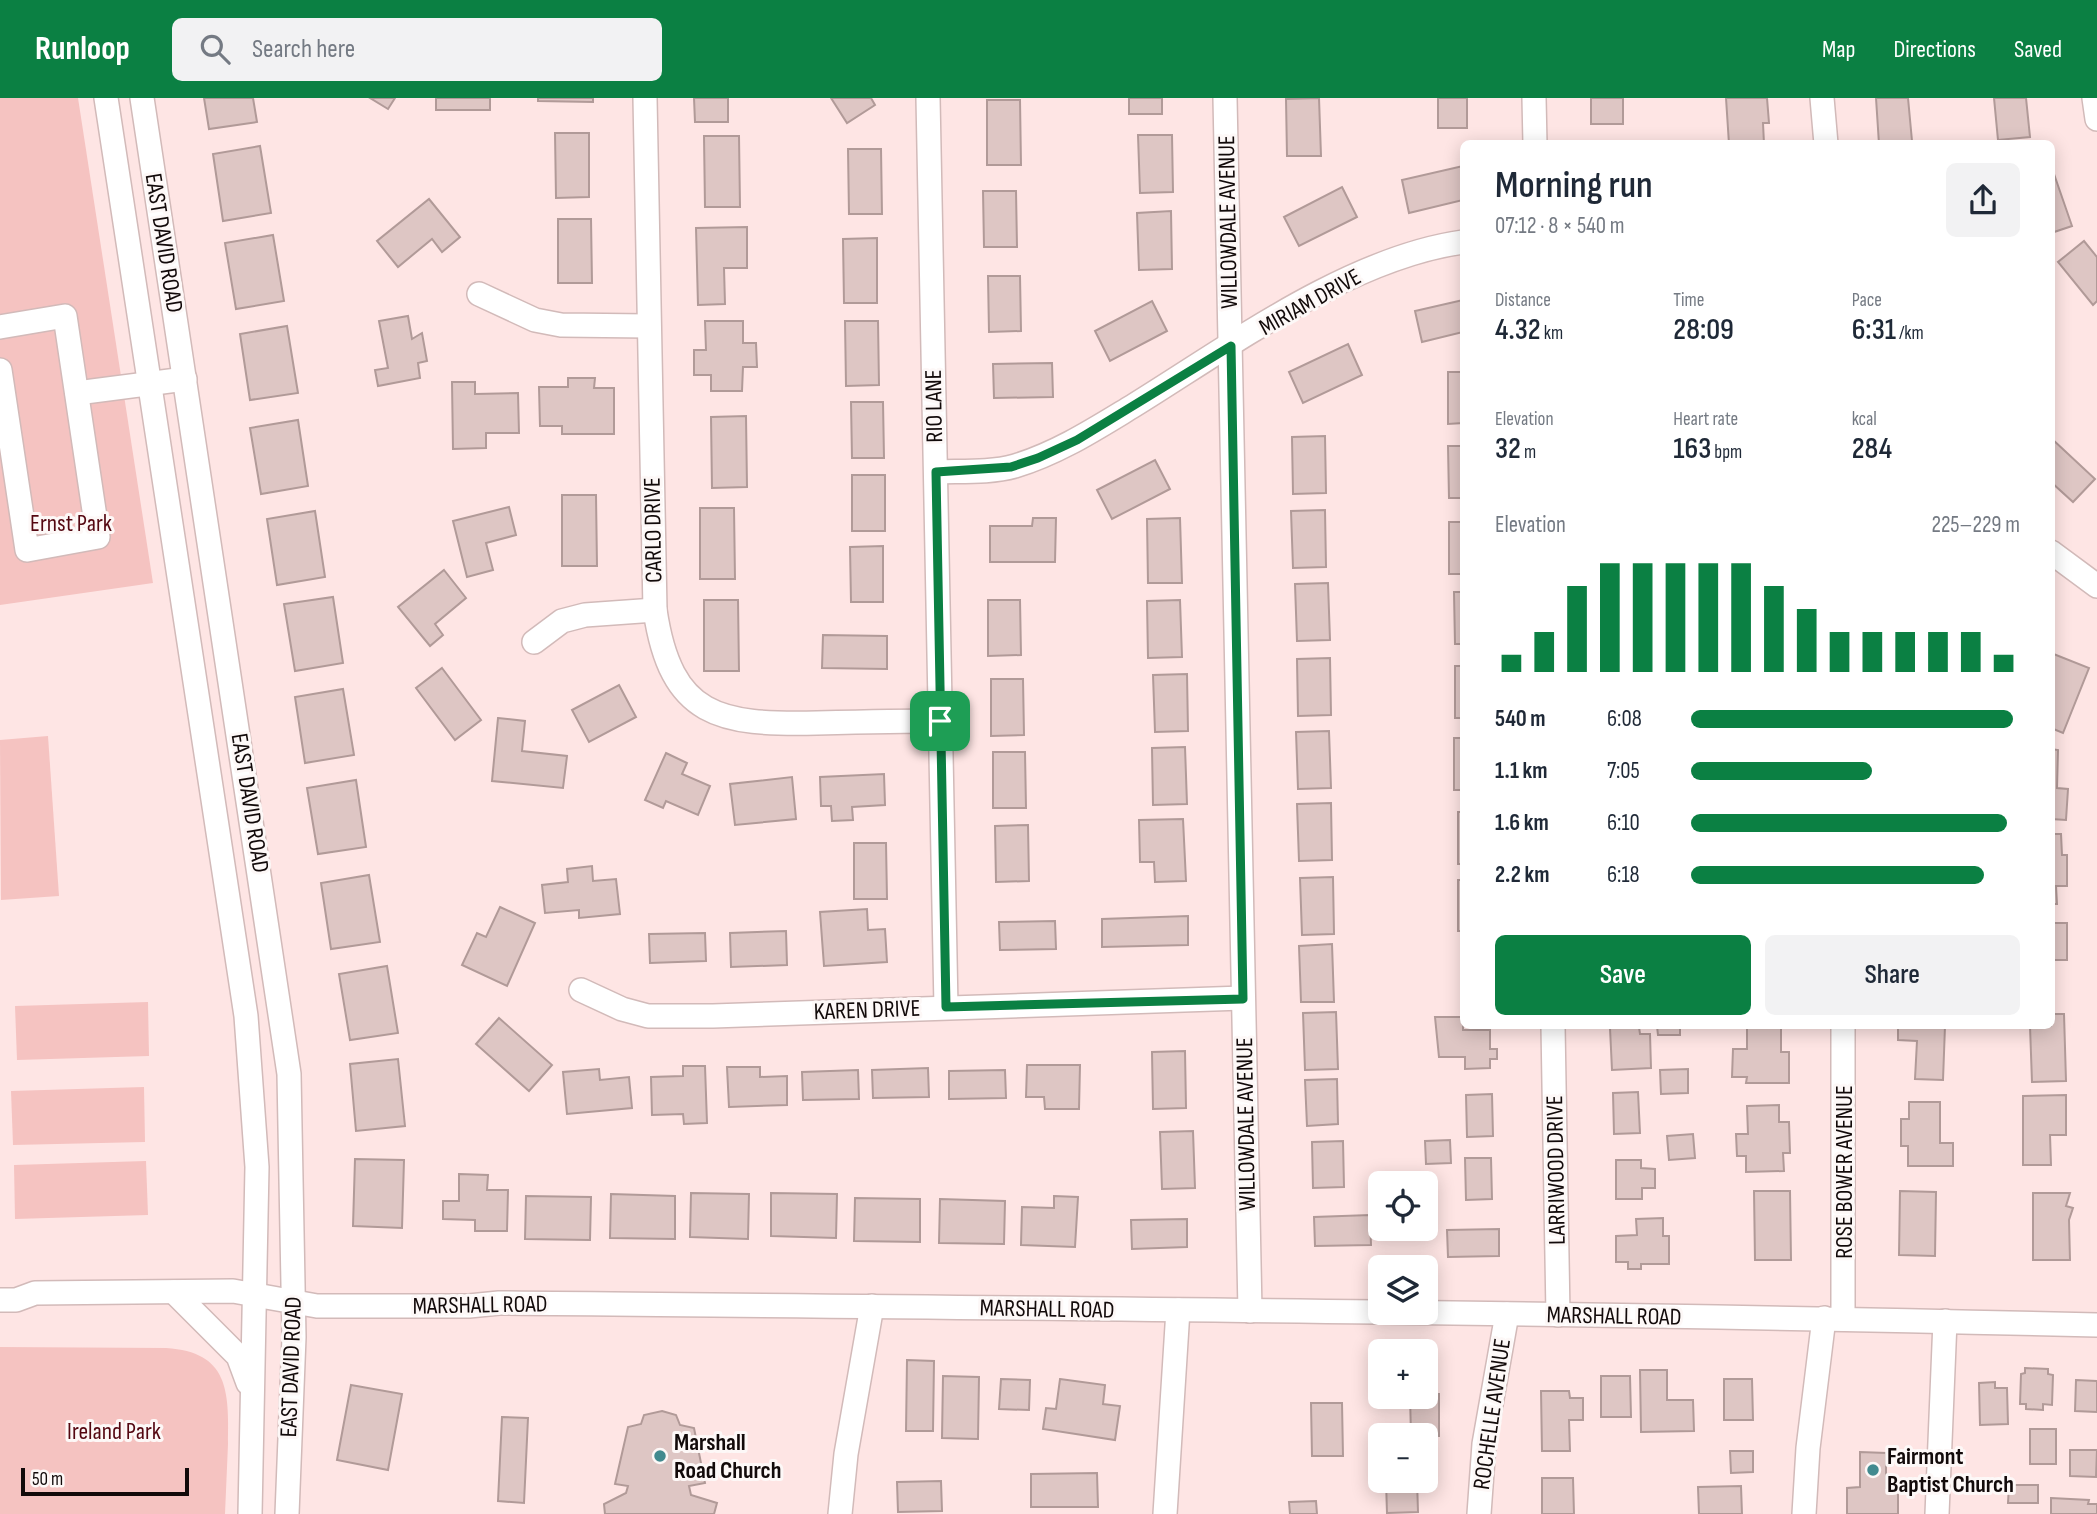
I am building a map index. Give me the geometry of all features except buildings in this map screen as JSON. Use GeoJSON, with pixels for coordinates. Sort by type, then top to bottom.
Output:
{"type":"FeatureCollection","features":[{"type":"Feature","properties":{"kind":"street","name":"EAST DAVID ROAD"},"geometry":{"type":"LineString","coordinates":[[106,98],[246,1016],[257,1167],[250,1514]]}},
{"type":"Feature","properties":{"kind":"street","name":"EAST DAVID ROAD"},"geometry":{"type":"LineString","coordinates":[[142,98],[282,1014],[292,1136],[293,1301],[287,1514]]}},
{"type":"Feature","properties":{"kind":"street","name":"CARLO DRIVE"},"geometry":{"type":"LineString","coordinates":[[645,98],[655,610],[660,644],[671,673],[686,693],[706,709],[728,718],[759,724],[940,721]]}},
{"type":"Feature","properties":{"kind":"street","name":"RIO LANE"},"geometry":{"type":"LineString","coordinates":[[928,98],[946,1007]]}},
{"type":"Feature","properties":{"kind":"street","name":"WILLOWDALE AVENUE"},"geometry":{"type":"LineString","coordinates":[[1225,98],[1250,1311]]}},
{"type":"Feature","properties":{"kind":"street"},"geometry":{"type":"LineString","coordinates":[[1534,98],[1535,140]]}},
{"type":"Feature","properties":{"kind":"street"},"geometry":{"type":"LineString","coordinates":[[1822,98],[1826,140]]}},
{"type":"Feature","properties":{"kind":"street"},"geometry":{"type":"LineString","coordinates":[[2094,98],[2097,118]]}},
{"type":"Feature","properties":{"kind":"street","name":"MIRIAM DRIVE"},"geometry":{"type":"LineString","coordinates":[[936,472],[1011,467],[1038,458],[1077,440],[1231,346],[1353,276],[1403,256],[1460,243]]}},
{"type":"Feature","properties":{"kind":"street"},"geometry":{"type":"LineString","coordinates":[[479,294],[535,320],[561,325],[649,326]]}},
{"type":"Feature","properties":{"kind":"street"},"geometry":{"type":"LineString","coordinates":[[0,327],[65,316],[98,537],[27,550],[0,370]]}},
{"type":"Feature","properties":{"kind":"street"},"geometry":{"type":"LineString","coordinates":[[77,393],[185,379]]}},
{"type":"Feature","properties":{"kind":"street"},"geometry":{"type":"LineString","coordinates":[[2055,555],[2097,586]]}},
{"type":"Feature","properties":{"kind":"street"},"geometry":{"type":"LineString","coordinates":[[534,642],[562,621],[655,610]]}},
{"type":"Feature","properties":{"kind":"street","name":"KAREN DRIVE"},"geometry":{"type":"LineString","coordinates":[[581,990],[622,1009],[648,1016],[1243,999]]}},
{"type":"Feature","properties":{"kind":"street","name":"LARRIWOOD DRIVE"},"geometry":{"type":"LineString","coordinates":[[1553,1029],[1558,1315]]}},
{"type":"Feature","properties":{"kind":"street","name":"ROSE BOWER AVENUE"},"geometry":{"type":"LineString","coordinates":[[1804,1514],[1808,1448],[1834,1318],[1843,1029]]}},
{"type":"Feature","properties":{"kind":"street","name":"MARSHALL ROAD"},"geometry":{"type":"LineString","coordinates":[[0,1300],[16,1300],[35,1293],[233,1291],[317,1306],[469,1307],[499,1303],[872,1306],[1834,1318],[2097,1325]]}},
{"type":"Feature","properties":{"kind":"street"},"geometry":{"type":"LineString","coordinates":[[174,1292],[239,1356],[253,1397]]}},
{"type":"Feature","properties":{"kind":"street"},"geometry":{"type":"LineString","coordinates":[[840,1514],[846,1454],[872,1306]]}},
{"type":"Feature","properties":{"kind":"street"},"geometry":{"type":"LineString","coordinates":[[1165,1514],[1178,1310]]}},
{"type":"Feature","properties":{"kind":"street","name":"ROCHELLE AVENUE"},"geometry":{"type":"LineString","coordinates":[[1479,1514],[1484,1444],[1507,1314]]}},
{"type":"Feature","properties":{"kind":"street"},"geometry":{"type":"LineString","coordinates":[[1937,1514],[1945,1321]]}},
{"type":"Feature","properties":{"kind":"green space","name":"Ernst Park"},"geometry":{"type":"Polygon","coordinates":[[[0,98],[78,98],[153,583],[0,605],[0,98]]]}},
{"type":"Feature","properties":{"kind":"green space"},"geometry":{"type":"Polygon","coordinates":[[[48,736],[59,896],[1,900],[0,740],[48,736]]]}},
{"type":"Feature","properties":{"kind":"green space"},"geometry":{"type":"Polygon","coordinates":[[[148,1002],[149,1056],[17,1060],[15,1006],[148,1002]]]}},
{"type":"Feature","properties":{"kind":"green space"},"geometry":{"type":"Polygon","coordinates":[[[144,1087],[145,1142],[13,1145],[11,1091],[144,1087]]]}},
{"type":"Feature","properties":{"kind":"green space"},"geometry":{"type":"Polygon","coordinates":[[[146,1161],[148,1215],[15,1219],[14,1165],[146,1161]]]}},
{"type":"Feature","properties":{"kind":"green space","name":"Ireland Park"},"geometry":{"type":"Polygon","coordinates":[[[0,1347],[166,1348],[187,1351],[202,1357],[214,1366],[221,1378],[228,1407],[225,1514],[0,1514],[0,1347]]]}},
{"type":"Feature","properties":{"kind":"place","name":"Marshall Road Church"},"geometry":{"type":"Point","coordinates":[660,1456]}},
{"type":"Feature","properties":{"kind":"place","name":"Fairmont Baptist Church"},"geometry":{"type":"Point","coordinates":[1873,1470]}},
{"type":"Feature","properties":{"kind":"route"},"geometry":{"type":"LineString","coordinates":[[1231,346],[1243,999],[946,1007],[940,721],[936,472],[1011,467],[1038,458],[1077,440],[1231,346]]}}]}
